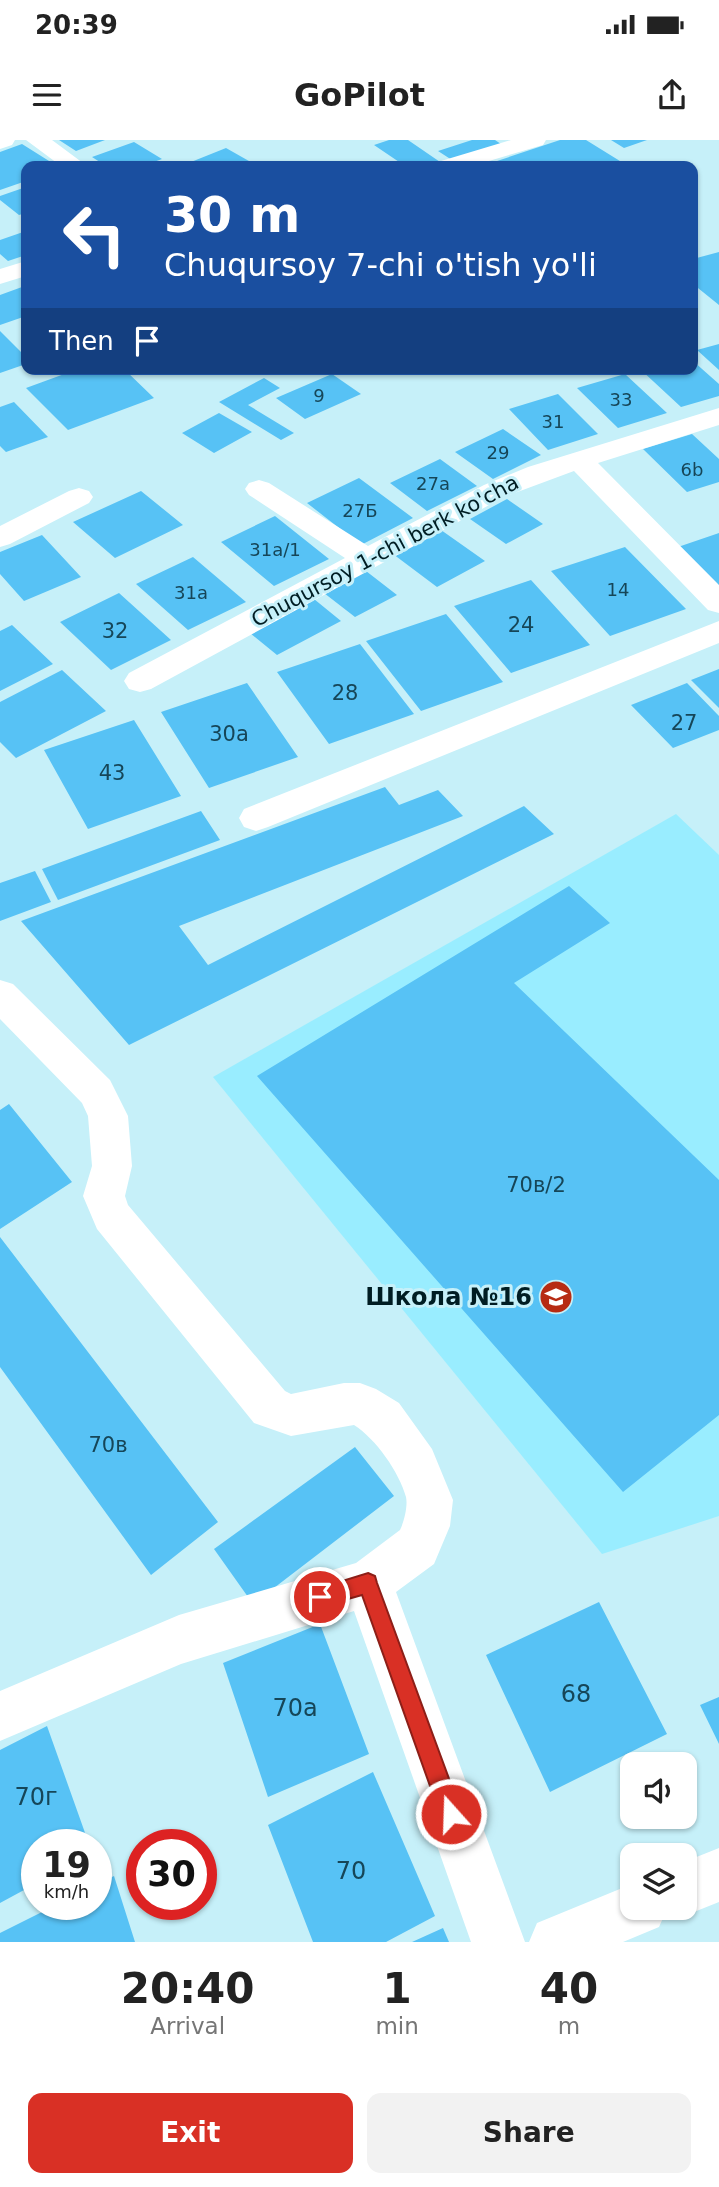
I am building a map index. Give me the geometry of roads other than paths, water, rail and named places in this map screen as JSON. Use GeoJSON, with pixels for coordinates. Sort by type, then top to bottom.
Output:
{"type":"FeatureCollection","features":[{"type":"Feature","properties":{"kind":"street"},"geometry":{"type":"LineString","coordinates":[[37,140],[68,161]]}},
{"type":"Feature","properties":{"kind":"street"},"geometry":{"type":"LineString","coordinates":[[466,161],[535,140]]}},
{"type":"Feature","properties":{"kind":"street"},"geometry":{"type":"LineString","coordinates":[[0,277],[21,270]]}},
{"type":"Feature","properties":{"kind":"street","name":"Chuqursoy 1-chi berk ko'cha"},"geometry":{"type":"LineString","coordinates":[[140,681],[494,491],[579,460],[719,416]]}},
{"type":"Feature","properties":{"kind":"street"},"geometry":{"type":"LineString","coordinates":[[579,460],[719,603]]}},
{"type":"Feature","properties":{"kind":"street"},"geometry":{"type":"LineString","coordinates":[[259,489],[367,559]]}},
{"type":"Feature","properties":{"kind":"street"},"geometry":{"type":"LineString","coordinates":[[0,538],[79,497]]}},
{"type":"Feature","properties":{"kind":"street"},"geometry":{"type":"LineString","coordinates":[[256,818],[719,631]]}},
{"type":"Feature","properties":{"kind":"street"},"geometry":{"type":"LineString","coordinates":[[0,995],[96,1092],[108,1116],[110,1130],[112,1166],[104,1196],[113,1216],[270,1408],[291,1415],[344,1404],[360,1404],[383,1418],[416,1465],[430,1500],[426,1526],[417,1547],[368,1583],[179,1640],[0,1716]]}},
{"type":"Feature","properties":{"kind":"street"},"geometry":{"type":"LineString","coordinates":[[368,1583],[498,1942]]}},
{"type":"Feature","properties":{"kind":"street"},"geometry":{"type":"LineString","coordinates":[[697,1884],[719,1875]]}},
{"type":"Feature","properties":{"kind":"street"},"geometry":{"type":"LineString","coordinates":[[556,1942],[620,1916]]}},
{"type":"Feature","properties":{"kind":"place","name":"Школа №16"},"geometry":{"type":"Point","coordinates":[556,1297]}}]}
